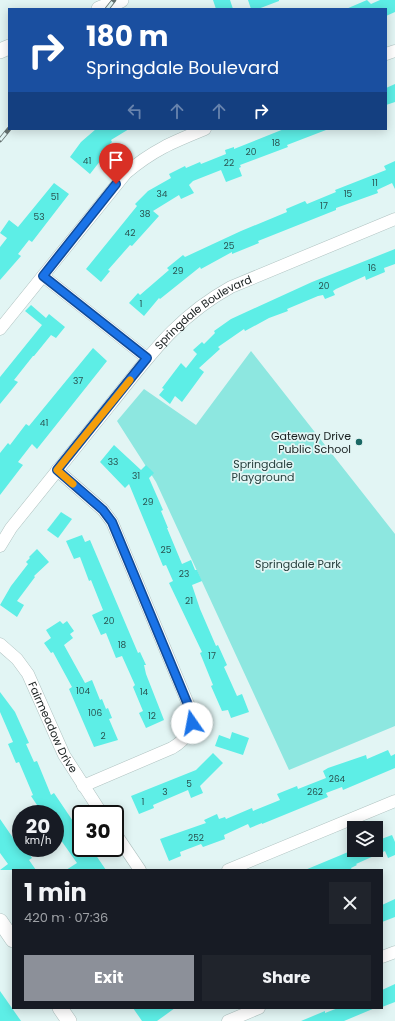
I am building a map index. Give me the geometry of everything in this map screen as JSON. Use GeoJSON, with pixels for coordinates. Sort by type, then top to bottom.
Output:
{"type":"FeatureCollection","features":[{"type":"Feature","properties":{"kind":"street"},"geometry":{"type":"LineString","coordinates":[[101,8],[121,0]]}},
{"type":"Feature","properties":{"kind":"street"},"geometry":{"type":"LineString","coordinates":[[0,329],[126,173],[145,157],[164,146],[203,130]]}},
{"type":"Feature","properties":{"kind":"street","name":"Springdale Boulevard"},"geometry":{"type":"LineString","coordinates":[[0,546],[57,470],[147,358],[174,328],[210,298],[231,287],[395,219]]}},
{"type":"Feature","properties":{"kind":"street"},"geometry":{"type":"LineString","coordinates":[[43,276],[147,358]]}},
{"type":"Feature","properties":{"kind":"street"},"geometry":{"type":"LineString","coordinates":[[57,470],[103,510],[112,522],[191,712],[192,723],[188,734],[182,742],[172,748],[83,786]]}},
{"type":"Feature","properties":{"kind":"street","name":"Fairmeadow Drive"},"geometry":{"type":"LineString","coordinates":[[0,644],[17,659],[28,674],[64,755],[96,805]]}},
{"type":"Feature","properties":{"kind":"street"},"geometry":{"type":"LineString","coordinates":[[230,869],[395,801]]}},
{"type":"Feature","properties":{"kind":"street"},"geometry":{"type":"LineString","coordinates":[[124,846],[139,869]]}},
{"type":"Feature","properties":{"kind":"street"},"geometry":{"type":"LineString","coordinates":[[0,920],[12,938]]}},
{"type":"Feature","properties":{"kind":"street"},"geometry":{"type":"LineString","coordinates":[[383,957],[395,952]]}},
{"type":"Feature","properties":{"kind":"street"},"geometry":{"type":"LineString","coordinates":[[61,1009],[69,1021]]}},
{"type":"Feature","properties":{"kind":"street"},"geometry":{"type":"LineString","coordinates":[[228,1021],[257,1009]]}},
{"type":"Feature","properties":{"kind":"green space","name":"Springdale Park"},"geometry":{"type":"Polygon","coordinates":[[[251,351],[395,534],[395,726],[289,770],[156,482],[117,421],[144,389],[196,425],[251,351]]]}},
{"type":"Feature","properties":{"kind":"building"},"geometry":{"type":"Polygon","coordinates":[[[213,0],[230,0],[233,8],[216,8],[213,0]]]}},
{"type":"Feature","properties":{"kind":"building"},"geometry":{"type":"Polygon","coordinates":[[[248,0],[279,0],[261,8],[251,8],[248,0]]]}},
{"type":"Feature","properties":{"kind":"building"},"geometry":{"type":"Polygon","coordinates":[[[367,0],[371,4],[380,0],[395,0],[395,12],[387,16],[387,8],[348,8],[367,0]]]}},
{"type":"Feature","properties":{"kind":"building"},"geometry":{"type":"Polygon","coordinates":[[[395,84],[395,102],[387,105],[387,88],[395,84]]]}},
{"type":"Feature","properties":{"kind":"building"},"geometry":{"type":"Polygon","coordinates":[[[95,130],[127,130],[111,140],[112,142],[100,153],[104,156],[90,174],[70,157],[81,142],[95,130]]]}},
{"type":"Feature","properties":{"kind":"building"},"geometry":{"type":"Polygon","coordinates":[[[282,130],[326,130],[287,145],[288,147],[240,165],[241,167],[239,168],[242,176],[226,182],[221,170],[193,181],[189,185],[194,193],[181,199],[179,195],[153,211],[159,216],[108,270],[110,271],[101,282],[86,269],[137,206],[135,204],[148,191],[171,178],[169,174],[185,166],[186,168],[200,162],[201,164],[226,154],[225,150],[234,147],[234,149],[282,130]]]}},
{"type":"Feature","properties":{"kind":"building"},"geometry":{"type":"Polygon","coordinates":[[[395,161],[395,189],[392,183],[377,190],[378,193],[336,208],[336,210],[258,241],[259,243],[232,254],[232,252],[201,269],[200,267],[160,299],[159,298],[144,316],[129,303],[138,293],[140,295],[169,270],[167,268],[183,255],[185,257],[287,212],[286,209],[305,201],[307,204],[336,192],[335,190],[386,170],[384,166],[395,161]]]}},
{"type":"Feature","properties":{"kind":"building"},"geometry":{"type":"Polygon","coordinates":[[[54,183],[69,194],[32,242],[29,240],[18,254],[21,256],[0,280],[0,247],[7,238],[0,233],[9,220],[18,227],[54,183]]]}},
{"type":"Feature","properties":{"kind":"building"},"geometry":{"type":"Polygon","coordinates":[[[395,249],[395,264],[384,268],[385,272],[366,280],[365,276],[336,289],[333,291],[335,295],[325,299],[323,295],[318,296],[287,309],[288,311],[269,318],[245,331],[244,329],[218,347],[220,349],[199,368],[204,372],[182,402],[175,396],[170,404],[159,395],[164,389],[162,388],[181,363],[186,368],[197,354],[193,350],[202,342],[204,344],[215,333],[214,331],[231,319],[312,282],[395,249]]]}},
{"type":"Feature","properties":{"kind":"building"},"geometry":{"type":"Polygon","coordinates":[[[31,305],[46,318],[49,314],[65,327],[56,338],[51,335],[33,356],[14,380],[18,382],[0,404],[0,377],[42,325],[25,311],[31,305]]]}},
{"type":"Feature","properties":{"kind":"building"},"geometry":{"type":"Polygon","coordinates":[[[93,348],[107,361],[37,449],[32,444],[18,462],[23,465],[0,495],[0,453],[8,443],[10,445],[26,424],[29,426],[93,348]]]}},
{"type":"Feature","properties":{"kind":"building"},"geometry":{"type":"Polygon","coordinates":[[[114,445],[141,470],[146,465],[154,473],[149,478],[163,510],[161,511],[167,528],[182,564],[191,560],[202,581],[192,585],[200,609],[216,646],[218,645],[227,665],[224,667],[237,696],[242,694],[249,712],[231,718],[228,710],[222,711],[211,686],[213,685],[200,653],[202,652],[169,583],[173,581],[166,565],[163,566],[129,484],[125,488],[100,462],[114,445]]]}},
{"type":"Feature","properties":{"kind":"building"},"geometry":{"type":"Polygon","coordinates":[[[61,512],[72,519],[58,538],[47,530],[61,512]]]}},
{"type":"Feature","properties":{"kind":"building"},"geometry":{"type":"Polygon","coordinates":[[[82,535],[85,542],[90,540],[138,653],[140,652],[146,665],[144,665],[146,674],[164,720],[146,728],[139,713],[143,711],[133,687],[135,685],[122,656],[116,658],[106,633],[101,635],[92,615],[103,610],[91,580],[89,581],[80,557],[74,559],[66,541],[82,535]]]}},
{"type":"Feature","properties":{"kind":"building"},"geometry":{"type":"Polygon","coordinates":[[[37,549],[49,562],[34,576],[35,577],[17,601],[24,605],[17,617],[0,605],[11,586],[28,564],[26,562],[30,558],[29,557],[37,549]]]}},
{"type":"Feature","properties":{"kind":"building"},"geometry":{"type":"Polygon","coordinates":[[[60,621],[63,624],[67,621],[74,631],[70,634],[73,638],[64,645],[85,683],[92,680],[100,700],[102,699],[106,709],[108,708],[112,718],[109,719],[118,740],[94,747],[69,689],[72,687],[53,652],[51,653],[44,643],[51,638],[46,630],[60,621]]]}},
{"type":"Feature","properties":{"kind":"building"},"geometry":{"type":"Polygon","coordinates":[[[0,692],[15,712],[29,743],[26,744],[34,762],[37,761],[51,795],[54,793],[62,805],[37,805],[31,796],[33,795],[19,762],[16,763],[8,744],[13,742],[0,712],[0,692]]]}},
{"type":"Feature","properties":{"kind":"building"},"geometry":{"type":"Polygon","coordinates":[[[232,732],[249,738],[243,755],[215,746],[219,735],[230,739],[232,732]]]}},
{"type":"Feature","properties":{"kind":"building"},"geometry":{"type":"Polygon","coordinates":[[[388,750],[391,756],[395,754],[395,768],[343,790],[342,787],[326,793],[328,797],[262,824],[250,828],[248,824],[224,835],[225,839],[203,847],[201,844],[180,852],[181,856],[169,861],[160,839],[206,823],[204,820],[217,814],[219,819],[225,817],[226,819],[252,808],[253,811],[280,800],[277,794],[297,786],[298,789],[326,778],[323,771],[328,768],[366,755],[367,759],[388,750]]]}},
{"type":"Feature","properties":{"kind":"building"},"geometry":{"type":"Polygon","coordinates":[[[213,753],[223,763],[200,786],[203,793],[191,798],[188,790],[153,805],[154,808],[139,814],[131,796],[196,770],[213,753]]]}},
{"type":"Feature","properties":{"kind":"building"},"geometry":{"type":"Polygon","coordinates":[[[64,808],[72,820],[72,856],[64,845],[64,808]]]}},
{"type":"Feature","properties":{"kind":"building"},"geometry":{"type":"Polygon","coordinates":[[[0,819],[12,836],[12,857],[31,857],[29,860],[35,869],[0,870],[8,864],[0,853],[0,819]]]}},
{"type":"Feature","properties":{"kind":"building"},"geometry":{"type":"Polygon","coordinates":[[[392,835],[395,842],[395,855],[388,858],[385,851],[383,852],[383,838],[392,835]]]}},
{"type":"Feature","properties":{"kind":"building"},"geometry":{"type":"Polygon","coordinates":[[[347,852],[347,857],[372,857],[356,864],[357,865],[352,869],[307,869],[347,852]]]}},
{"type":"Feature","properties":{"kind":"building"},"geometry":{"type":"Polygon","coordinates":[[[73,857],[97,857],[105,869],[68,869],[77,863],[73,857]]]}},
{"type":"Feature","properties":{"kind":"building"},"geometry":{"type":"Polygon","coordinates":[[[395,899],[395,917],[383,922],[383,905],[395,899]]]}},
{"type":"Feature","properties":{"kind":"building"},"geometry":{"type":"Polygon","coordinates":[[[395,984],[395,1002],[383,1007],[383,990],[395,984]]]}},
{"type":"Feature","properties":{"kind":"building"},"geometry":{"type":"Polygon","coordinates":[[[0,991],[21,1021],[0,1021],[0,991]]]}},
{"type":"Feature","properties":{"kind":"building"},"geometry":{"type":"Polygon","coordinates":[[[134,1009],[174,1009],[157,1021],[142,1021],[134,1009]]]}},
{"type":"Feature","properties":{"kind":"building"},"geometry":{"type":"Polygon","coordinates":[[[335,1009],[373,1009],[344,1021],[301,1021],[325,1011],[325,1013],[335,1009]]]}},
{"type":"Feature","properties":{"kind":"railway"},"geometry":{"type":"LineString","coordinates":[[108,8],[114,0]]}},
{"type":"Feature","properties":{"kind":"railway"},"geometry":{"type":"LineString","coordinates":[[0,140],[8,130]]}},
{"type":"Feature","properties":{"kind":"slow traffic"},"geometry":{"type":"LineString","coordinates":[[73,484],[57,470],[130,380]]}},
{"type":"Feature","properties":{"kind":"place","name":"Gateway Drive Public School"},"geometry":{"type":"Point","coordinates":[359,442]}},
{"type":"Feature","properties":{"kind":"route"},"geometry":{"type":"LineString","coordinates":[[116,184],[43,276],[147,358],[57,470],[103,510],[112,522],[191,712],[192,723]]}},
{"type":"Feature","properties":{"kind":"park label","name":"Springdale Playground"},"geometry":{"type":"Point","coordinates":[263,470]}}]}
